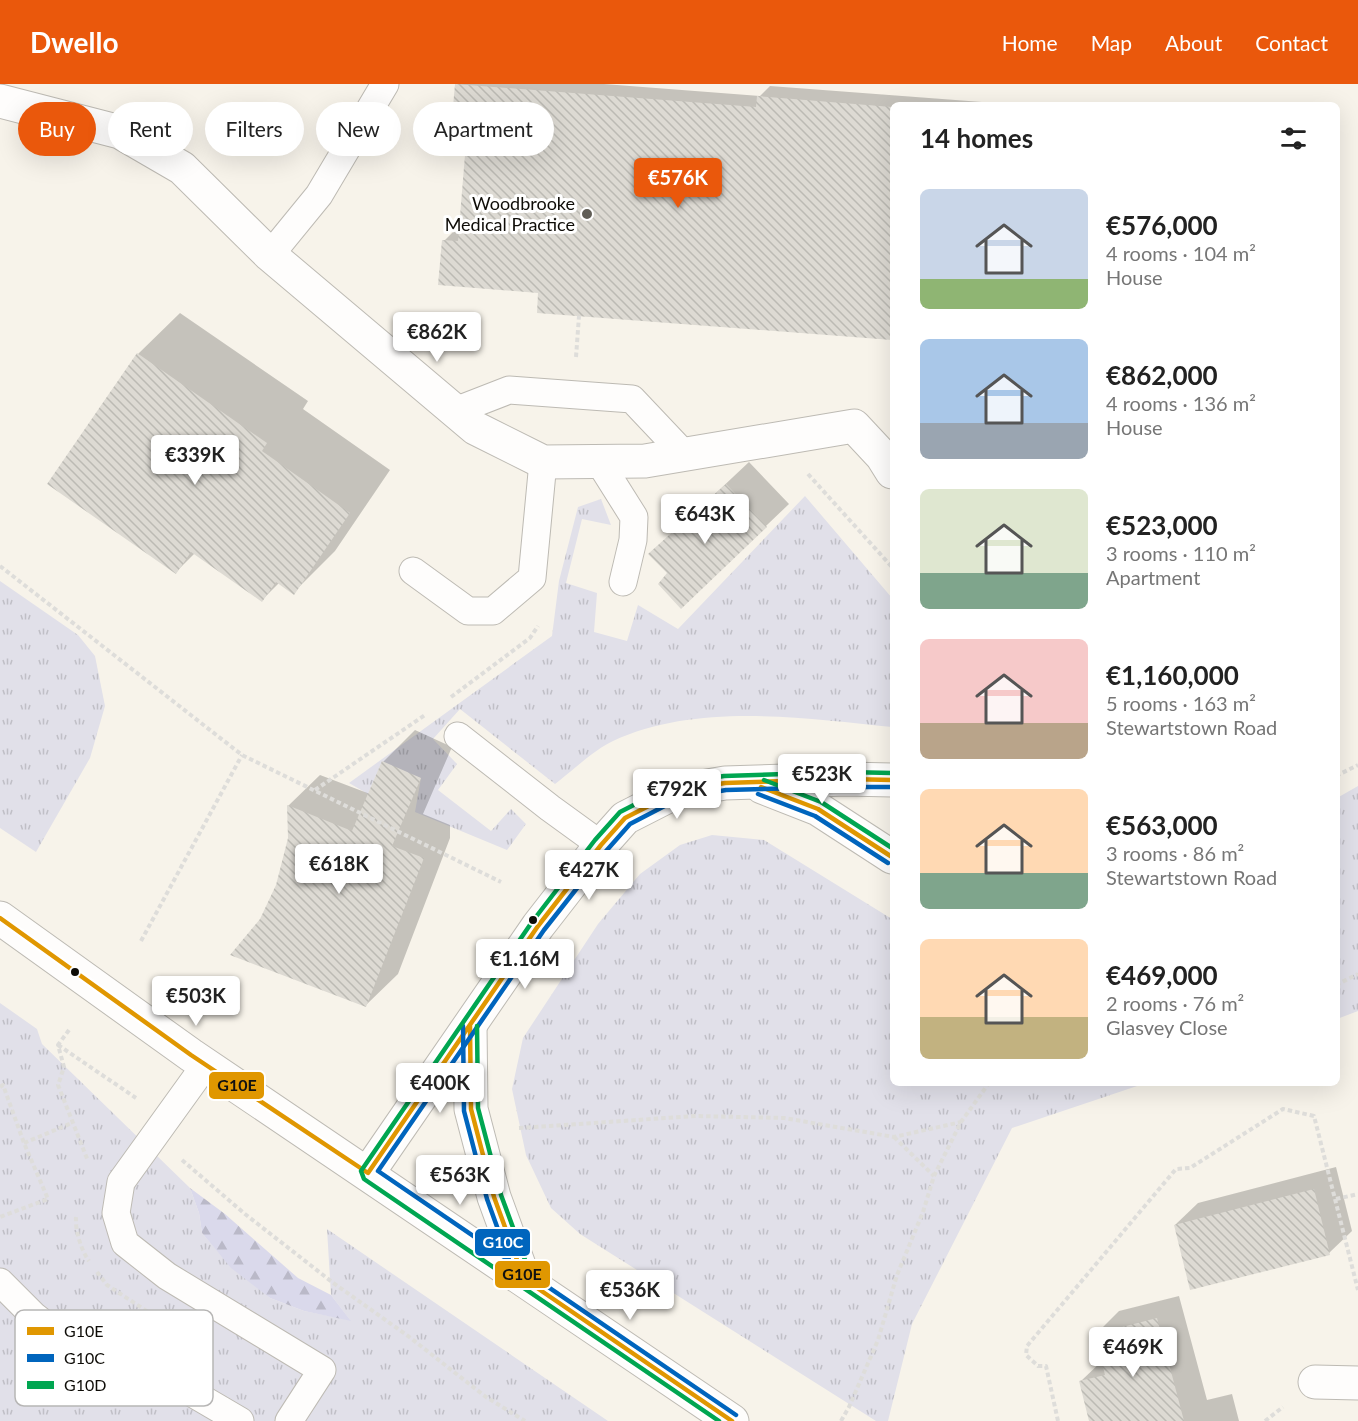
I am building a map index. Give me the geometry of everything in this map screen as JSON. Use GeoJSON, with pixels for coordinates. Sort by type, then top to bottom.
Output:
{"type":"FeatureCollection","features":[{"type":"Feature","properties":{"kind":"street"},"geometry":{"type":"LineString","coordinates":[[0,100],[120,132],[182,168],[270,255],[454,411],[475,428],[543,462],[645,461],[854,426],[890,468]]}},
{"type":"Feature","properties":{"kind":"street"},"geometry":{"type":"LineString","coordinates":[[368,1173],[538,926],[625,818],[678,791],[725,783],[846,778],[890,780]]}},
{"type":"Feature","properties":{"kind":"street"},"geometry":{"type":"LineString","coordinates":[[752,783],[818,809],[890,856]]}},
{"type":"Feature","properties":{"kind":"street"},"geometry":{"type":"LineString","coordinates":[[0,918],[206,1064],[732,1421]]}},
{"type":"Feature","properties":{"kind":"street"},"geometry":{"type":"LineString","coordinates":[[470,1026],[471,1109],[494,1197],[524,1279]]}},
{"type":"Feature","properties":{"kind":"street"},"geometry":{"type":"LineString","coordinates":[[1315,1382],[1358,1383]]}},
{"type":"Feature","properties":{"kind":"lane"},"geometry":{"type":"LineString","coordinates":[[270,255],[319,195],[385,84]]}},
{"type":"Feature","properties":{"kind":"lane"},"geometry":{"type":"LineString","coordinates":[[454,411],[509,390],[632,399],[684,454]]}},
{"type":"Feature","properties":{"kind":"lane"},"geometry":{"type":"LineString","coordinates":[[413,571],[468,610],[493,611],[532,578],[543,462]]}},
{"type":"Feature","properties":{"kind":"lane"},"geometry":{"type":"LineString","coordinates":[[600,463],[634,517],[633,540],[623,582]]}},
{"type":"Feature","properties":{"kind":"lane"},"geometry":{"type":"LineString","coordinates":[[458,736],[601,845]]}},
{"type":"Feature","properties":{"kind":"lane"},"geometry":{"type":"LineString","coordinates":[[206,1064],[121,1182],[116,1214],[125,1243],[167,1276],[322,1370],[289,1421]]}},
{"type":"Feature","properties":{"kind":"lane"},"geometry":{"type":"LineString","coordinates":[[0,1282],[28,1310]]}},
{"type":"Feature","properties":{"kind":"lane"},"geometry":{"type":"LineString","coordinates":[[213,1405],[240,1421]]}},
{"type":"Feature","properties":{"kind":"path"},"geometry":{"type":"LineString","coordinates":[[777,440],[890,565]]}},
{"type":"Feature","properties":{"kind":"path"},"geometry":{"type":"LineString","coordinates":[[0,566],[242,754],[501,882]]}},
{"type":"Feature","properties":{"kind":"path"},"geometry":{"type":"LineString","coordinates":[[449,699],[530,638],[545,615],[532,578]]}},
{"type":"Feature","properties":{"kind":"path"},"geometry":{"type":"LineString","coordinates":[[315,790],[429,712]]}},
{"type":"Feature","properties":{"kind":"path"},"geometry":{"type":"LineString","coordinates":[[141,941],[242,754]]}},
{"type":"Feature","properties":{"kind":"path"},"geometry":{"type":"LineString","coordinates":[[1340,774],[1358,765]]}},
{"type":"Feature","properties":{"kind":"path"},"geometry":{"type":"LineString","coordinates":[[1340,983],[1358,974]]}},
{"type":"Feature","properties":{"kind":"path"},"geometry":{"type":"LineString","coordinates":[[58,1044],[138,1100],[132,1108]]}},
{"type":"Feature","properties":{"kind":"path"},"geometry":{"type":"LineString","coordinates":[[0,1087],[3,1085],[48,1199],[0,1217]]}},
{"type":"Feature","properties":{"kind":"path"},"geometry":{"type":"LineString","coordinates":[[841,1421],[878,1340],[897,1275],[934,1176],[961,1122],[988,1086]]}},
{"type":"Feature","properties":{"kind":"path"},"geometry":{"type":"LineString","coordinates":[[1058,1421],[1046,1366],[1038,1366],[1026,1355],[1027,1346],[1176,1169],[1190,1168],[1282,1108],[1314,1116],[1358,1290]]}},
{"type":"Feature","properties":{"kind":"path"},"geometry":{"type":"LineString","coordinates":[[514,1128],[718,1116],[784,1118],[894,1137],[961,1122]]}},
{"type":"Feature","properties":{"kind":"path"},"geometry":{"type":"LineString","coordinates":[[24,1143],[72,1123]]}},
{"type":"Feature","properties":{"kind":"path"},"geometry":{"type":"LineString","coordinates":[[894,1137],[934,1176]]}},
{"type":"Feature","properties":{"kind":"path"},"geometry":{"type":"LineString","coordinates":[[176,1153],[245,1214],[332,1282],[408,1336],[486,1397],[525,1421]]}},
{"type":"Feature","properties":{"kind":"path"},"geometry":{"type":"LineString","coordinates":[[90,1165],[96,1157]]}},
{"type":"Feature","properties":{"kind":"path"},"geometry":{"type":"LineString","coordinates":[[1336,1199],[1358,1194]]}},
{"type":"Feature","properties":{"kind":"green space"},"geometry":{"type":"Polygon","coordinates":[[[805,496],[890,596],[890,727],[751,716],[680,721],[645,729],[613,741],[591,755],[555,784],[460,709],[433,739],[457,764],[438,790],[491,831],[511,809],[526,824],[507,850],[415,812],[421,778],[381,764],[368,794],[349,783],[552,636],[559,581],[578,507],[601,499],[611,525],[582,519],[566,583],[597,593],[594,632],[627,641],[638,605],[678,629],[805,496]]]}},
{"type":"Feature","properties":{"kind":"green space"},"geometry":{"type":"Polygon","coordinates":[[[0,581],[78,635],[95,656],[105,706],[90,758],[36,852],[0,828],[0,581]]]}},
{"type":"Feature","properties":{"kind":"green space"},"geometry":{"type":"Polygon","coordinates":[[[1358,786],[1358,1011],[1340,1018],[1340,796],[1358,786]]]}},
{"type":"Feature","properties":{"kind":"green space"},"geometry":{"type":"Polygon","coordinates":[[[712,835],[764,840],[890,918],[890,1086],[1137,1086],[1012,1128],[912,1324],[888,1421],[876,1421],[580,1234],[551,1208],[526,1155],[512,1089],[523,1038],[598,924],[640,874],[680,845],[712,835]]]}},
{"type":"Feature","properties":{"kind":"green space"},"geometry":{"type":"Polygon","coordinates":[[[0,1003],[37,1029],[42,1044],[190,1188],[199,1213],[202,1233],[219,1253],[270,1298],[304,1311],[350,1320],[331,1295],[327,1229],[608,1421],[0,1421],[0,1003]]]}},
{"type":"Feature","properties":{"kind":"green space"},"geometry":{"type":"Polygon","coordinates":[[[190,1188],[225,1214],[298,1278],[331,1295],[351,1321],[304,1311],[270,1298],[231,1268],[202,1233],[199,1213],[190,1188]]]}},
{"type":"Feature","properties":{"kind":"building","name":"Woodbrooke Medical Practice"},"geometry":{"type":"Polygon","coordinates":[[[455,84],[756,107],[757,96],[890,107],[890,340],[537,313],[538,293],[438,285],[442,240],[458,241],[465,156],[554,156],[554,102],[453,102],[455,84]]]}},
{"type":"Feature","properties":{"kind":"building"},"geometry":{"type":"Polygon","coordinates":[[[137,353],[267,443],[262,451],[350,513],[294,595],[276,582],[262,602],[191,552],[176,574],[47,484],[137,353]]]}},
{"type":"Feature","properties":{"kind":"building"},"geometry":{"type":"Polygon","coordinates":[[[726,484],[767,527],[681,609],[658,584],[667,573],[648,554],[726,484]]]}},
{"type":"Feature","properties":{"kind":"building"},"geometry":{"type":"Polygon","coordinates":[[[382,761],[421,778],[392,846],[424,858],[366,1007],[230,955],[260,919],[276,885],[288,838],[287,805],[352,831],[382,761]]]}},
{"type":"Feature","properties":{"kind":"building"},"geometry":{"type":"Polygon","coordinates":[[[1314,1189],[1330,1255],[1190,1290],[1174,1225],[1314,1189]]]}},
{"type":"Feature","properties":{"kind":"building"},"geometry":{"type":"Polygon","coordinates":[[[1157,1318],[1184,1421],[1089,1421],[1079,1381],[1105,1375],[1095,1334],[1157,1318]]]}},
{"type":"Feature","properties":{"kind":"transit line","name":"G10D"},"geometry":{"type":"LineString","coordinates":[[719,1421],[364,1179],[361,1171],[532,922],[595,840],[620,812],[675,784],[724,776],[890,773]]}},
{"type":"Feature","properties":{"kind":"transit line","name":"G10D"},"geometry":{"type":"LineString","coordinates":[[764,780],[821,802],[890,847]]}},
{"type":"Feature","properties":{"kind":"transit line","name":"G10E"},"geometry":{"type":"LineString","coordinates":[[0,918],[191,1055],[368,1173],[538,926],[625,818],[678,791],[725,783],[890,780]]}},
{"type":"Feature","properties":{"kind":"transit line","name":"G10E"},"geometry":{"type":"LineString","coordinates":[[761,787],[818,809],[890,856]]}},
{"type":"Feature","properties":{"kind":"transit line","name":"G10C"},"geometry":{"type":"LineString","coordinates":[[736,1415],[378,1171],[544,930],[630,824],[680,798],[726,790],[890,787]]}},
{"type":"Feature","properties":{"kind":"transit line","name":"G10C"},"geometry":{"type":"LineString","coordinates":[[758,794],[815,816],[888,863]]}},
{"type":"Feature","properties":{"kind":"transit line","name":"G10C"},"geometry":{"type":"LineString","coordinates":[[463,1026],[464,1111],[487,1199],[517,1282]]}},
{"type":"Feature","properties":{"kind":"transit line","name":"G10E"},"geometry":{"type":"LineString","coordinates":[[470,1026],[471,1109],[494,1197],[524,1279],[732,1421]]}},
{"type":"Feature","properties":{"kind":"transit line","name":"G10D"},"geometry":{"type":"LineString","coordinates":[[477,1026],[478,1108],[501,1195],[531,1276]]}},
{"type":"Feature","properties":{"kind":"place","name":"Woodbrooke Medical Practice"},"geometry":{"type":"Point","coordinates":[587,214]}}]}
